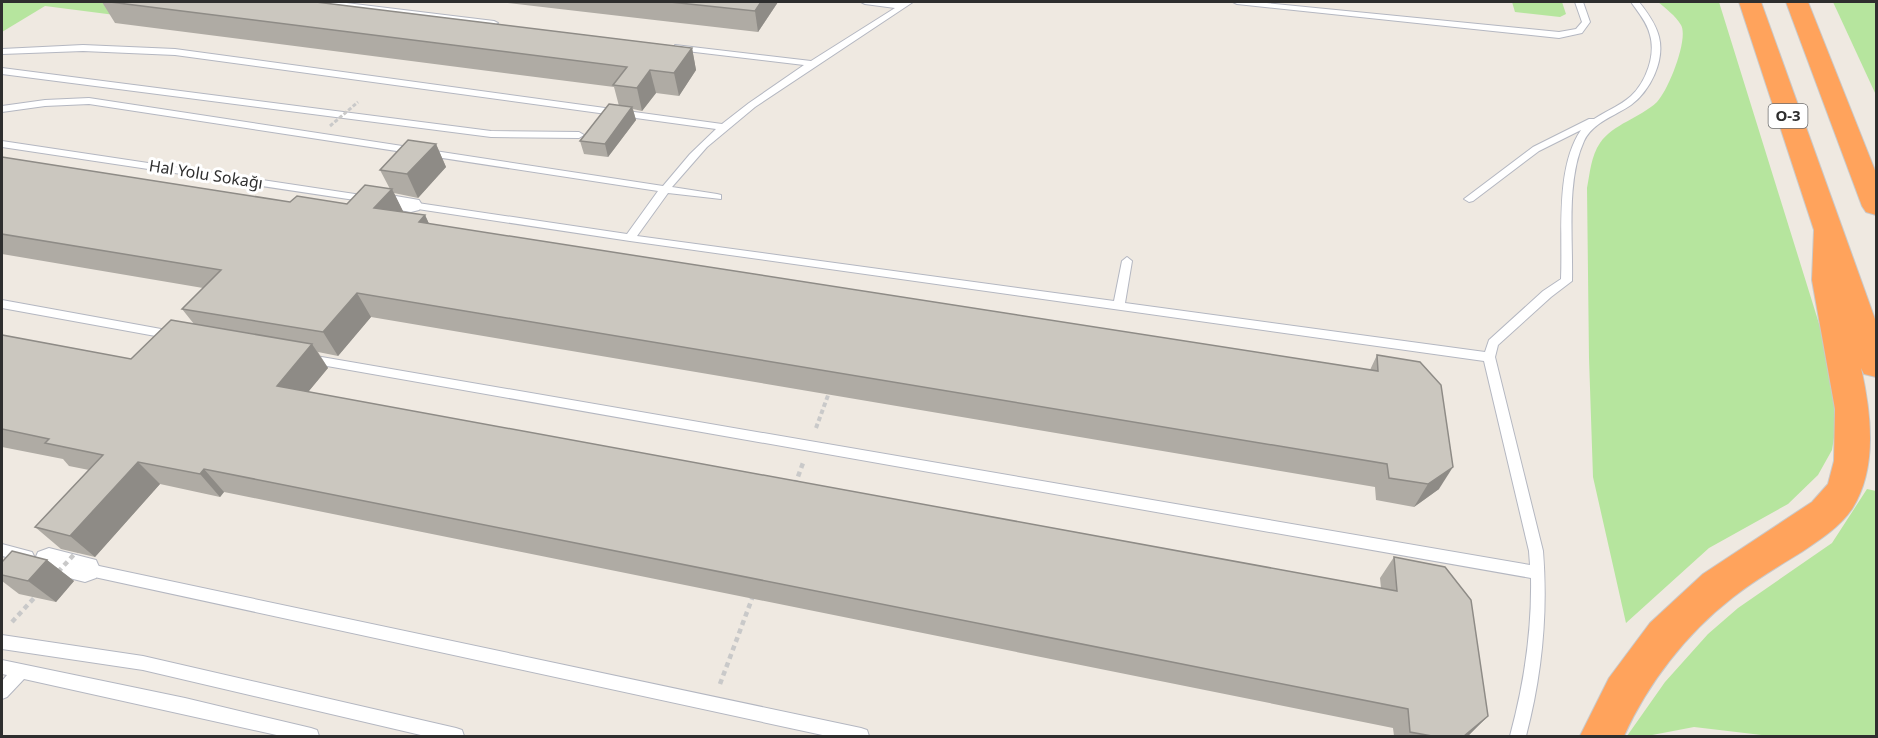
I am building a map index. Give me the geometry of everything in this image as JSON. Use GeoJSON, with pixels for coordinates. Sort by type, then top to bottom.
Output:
{"type":"FeatureCollection","features":[{"type":"Feature","properties":{"kind":"highway","name":"O-3"},"geometry":{"type":"LineString","coordinates":[[1750,2],[1792,131],[1876,365]]}},
{"type":"Feature","properties":{"kind":"highway"},"geometry":{"type":"LineString","coordinates":[[1797,2],[1876,206]]}},
{"type":"Feature","properties":{"kind":"highway"},"geometry":{"type":"LineString","coordinates":[[1862,170],[1876,197]]}},
{"type":"Feature","properties":{"kind":"highway"},"geometry":{"type":"LineString","coordinates":[[1602,736],[1618,700],[1640,666],[1680,618],[1717,585],[1822,516],[1845,489],[1855,436],[1846,375],[1826,278],[1828,230]]}},
{"type":"Feature","properties":{"kind":"street","name":"Hal Yolu Sokağı"},"geometry":{"type":"LineString","coordinates":[[384,201],[411,205]]}},
{"type":"Feature","properties":{"kind":"street"},"geometry":{"type":"LineString","coordinates":[[48,577],[84,557]]}},
{"type":"Feature","properties":{"kind":"lane"},"geometry":{"type":"LineString","coordinates":[[322,2],[509,25]]}},
{"type":"Feature","properties":{"kind":"lane"},"geometry":{"type":"LineString","coordinates":[[865,2],[906,4]]}},
{"type":"Feature","properties":{"kind":"lane"},"geometry":{"type":"LineString","coordinates":[[1237,2],[1559,35],[1579,31],[1586,22],[1579,2]]}},
{"type":"Feature","properties":{"kind":"lane"},"geometry":{"type":"LineString","coordinates":[[1518,736],[1532,670],[1539,573],[1536,551],[1489,357],[1493,343],[1546,294],[1566,281],[1571,176],[1580,140],[1591,124],[1635,97],[1647,81],[1651,71],[1656,42],[1644,13],[1635,2]]}},
{"type":"Feature","properties":{"kind":"lane"},"geometry":{"type":"LineString","coordinates":[[630,238],[663,189],[724,127],[813,64],[906,4]]}},
{"type":"Feature","properties":{"kind":"lane"},"geometry":{"type":"LineString","coordinates":[[673,46],[813,64]]}},
{"type":"Feature","properties":{"kind":"lane"},"geometry":{"type":"LineString","coordinates":[[2,51],[83,48],[175,52],[724,127]]}},
{"type":"Feature","properties":{"kind":"lane"},"geometry":{"type":"LineString","coordinates":[[2,71],[491,134],[579,135]]}},
{"type":"Feature","properties":{"kind":"lane"},"geometry":{"type":"LineString","coordinates":[[2,110],[45,103],[89,100],[717,197]]}},
{"type":"Feature","properties":{"kind":"lane"},"geometry":{"type":"LineString","coordinates":[[1469,199],[1536,149],[1610,113]]}},
{"type":"Feature","properties":{"kind":"lane","name":"Hal Yolu Sokağı"},"geometry":{"type":"LineString","coordinates":[[2,144],[384,201]]}},
{"type":"Feature","properties":{"kind":"lane"},"geometry":{"type":"LineString","coordinates":[[411,205],[630,238],[1489,357]]}},
{"type":"Feature","properties":{"kind":"lane"},"geometry":{"type":"LineString","coordinates":[[1119,304],[1127,261]]}},
{"type":"Feature","properties":{"kind":"lane"},"geometry":{"type":"LineString","coordinates":[[2,304],[183,337]]}},
{"type":"Feature","properties":{"kind":"lane"},"geometry":{"type":"LineString","coordinates":[[297,357],[1539,573]]}},
{"type":"Feature","properties":{"kind":"lane"},"geometry":{"type":"LineString","coordinates":[[2,550],[48,577]]}},
{"type":"Feature","properties":{"kind":"lane"},"geometry":{"type":"LineString","coordinates":[[84,557],[712,704],[861,736]]}},
{"type":"Feature","properties":{"kind":"lane"},"geometry":{"type":"LineString","coordinates":[[2,642],[143,663],[456,736]]}},
{"type":"Feature","properties":{"kind":"lane"},"geometry":{"type":"LineString","coordinates":[[2,667],[185,705],[311,736]]}},
{"type":"Feature","properties":{"kind":"lane"},"geometry":{"type":"LineString","coordinates":[[2,692],[21,670]]}},
{"type":"Feature","properties":{"kind":"path"},"geometry":{"type":"LineString","coordinates":[[330,126],[358,102]]}},
{"type":"Feature","properties":{"kind":"path"},"geometry":{"type":"LineString","coordinates":[[812,438],[833,382]]}},
{"type":"Feature","properties":{"kind":"path"},"geometry":{"type":"LineString","coordinates":[[792,493],[804,460]]}},
{"type":"Feature","properties":{"kind":"path"},"geometry":{"type":"LineString","coordinates":[[8,627],[35,597],[48,577],[84,557]]}},
{"type":"Feature","properties":{"kind":"path"},"geometry":{"type":"LineString","coordinates":[[712,704],[754,593]]}},
{"type":"Feature","properties":{"kind":"green space"},"geometry":{"type":"Polygon","coordinates":[[[2,2],[118,2],[115,15],[45,6],[2,32],[2,2]]]}},
{"type":"Feature","properties":{"kind":"green space"},"geometry":{"type":"Polygon","coordinates":[[[1512,2],[1562,2],[1566,14],[1560,17],[1515,12],[1512,2]]]}},
{"type":"Feature","properties":{"kind":"green space"},"geometry":{"type":"Polygon","coordinates":[[[1658,2],[1719,2],[1821,330],[1838,413],[1832,450],[1818,475],[1788,504],[1709,548],[1626,623],[1593,477],[1587,188],[1593,159],[1605,136],[1657,102],[1667,87],[1676,65],[1682,41],[1681,25],[1658,2]]]}},
{"type":"Feature","properties":{"kind":"green space"},"geometry":{"type":"Polygon","coordinates":[[[1833,2],[1876,2],[1876,95],[1833,2]]]}},
{"type":"Feature","properties":{"kind":"green space"},"geometry":{"type":"Polygon","coordinates":[[[1867,489],[1876,491],[1876,736],[1770,736],[1694,727],[1647,736],[1627,736],[1665,682],[1708,634],[1738,608],[1832,543],[1867,489]]]}},
{"type":"Feature","properties":{"kind":"building"},"geometry":{"type":"Polygon","coordinates":[[[110,2],[316,2],[692,48],[674,73],[650,70],[637,88],[613,85],[627,67],[110,2]]]}},
{"type":"Feature","properties":{"kind":"building"},"geometry":{"type":"Polygon","coordinates":[[[670,2],[761,2],[755,11],[670,2]]]}},
{"type":"Feature","properties":{"kind":"building"},"geometry":{"type":"Polygon","coordinates":[[[609,104],[632,107],[605,144],[580,141],[609,104]]]}},
{"type":"Feature","properties":{"kind":"building"},"geometry":{"type":"Polygon","coordinates":[[[408,140],[436,144],[407,174],[380,170],[408,140]]]}},
{"type":"Feature","properties":{"kind":"building"},"geometry":{"type":"Polygon","coordinates":[[[2,157],[290,202],[297,196],[347,204],[365,185],[392,189],[374,208],[425,215],[419,222],[1378,371],[1377,355],[1420,362],[1441,385],[1453,467],[1428,484],[1389,478],[1387,464],[357,293],[323,332],[182,309],[221,270],[2,234],[2,157]]]}},
{"type":"Feature","properties":{"kind":"building"},"geometry":{"type":"Polygon","coordinates":[[[171,320],[312,344],[277,386],[1397,591],[1394,557],[1445,567],[1471,600],[1488,716],[1464,736],[1432,736],[1410,732],[1408,709],[204,469],[200,474],[138,462],[70,536],[35,527],[103,455],[45,443],[49,439],[2,429],[2,335],[131,359],[171,320]]]}},
{"type":"Feature","properties":{"kind":"building"},"geometry":{"type":"Polygon","coordinates":[[[12,551],[47,560],[28,581],[2,575],[2,562],[12,551]]]}}]}
